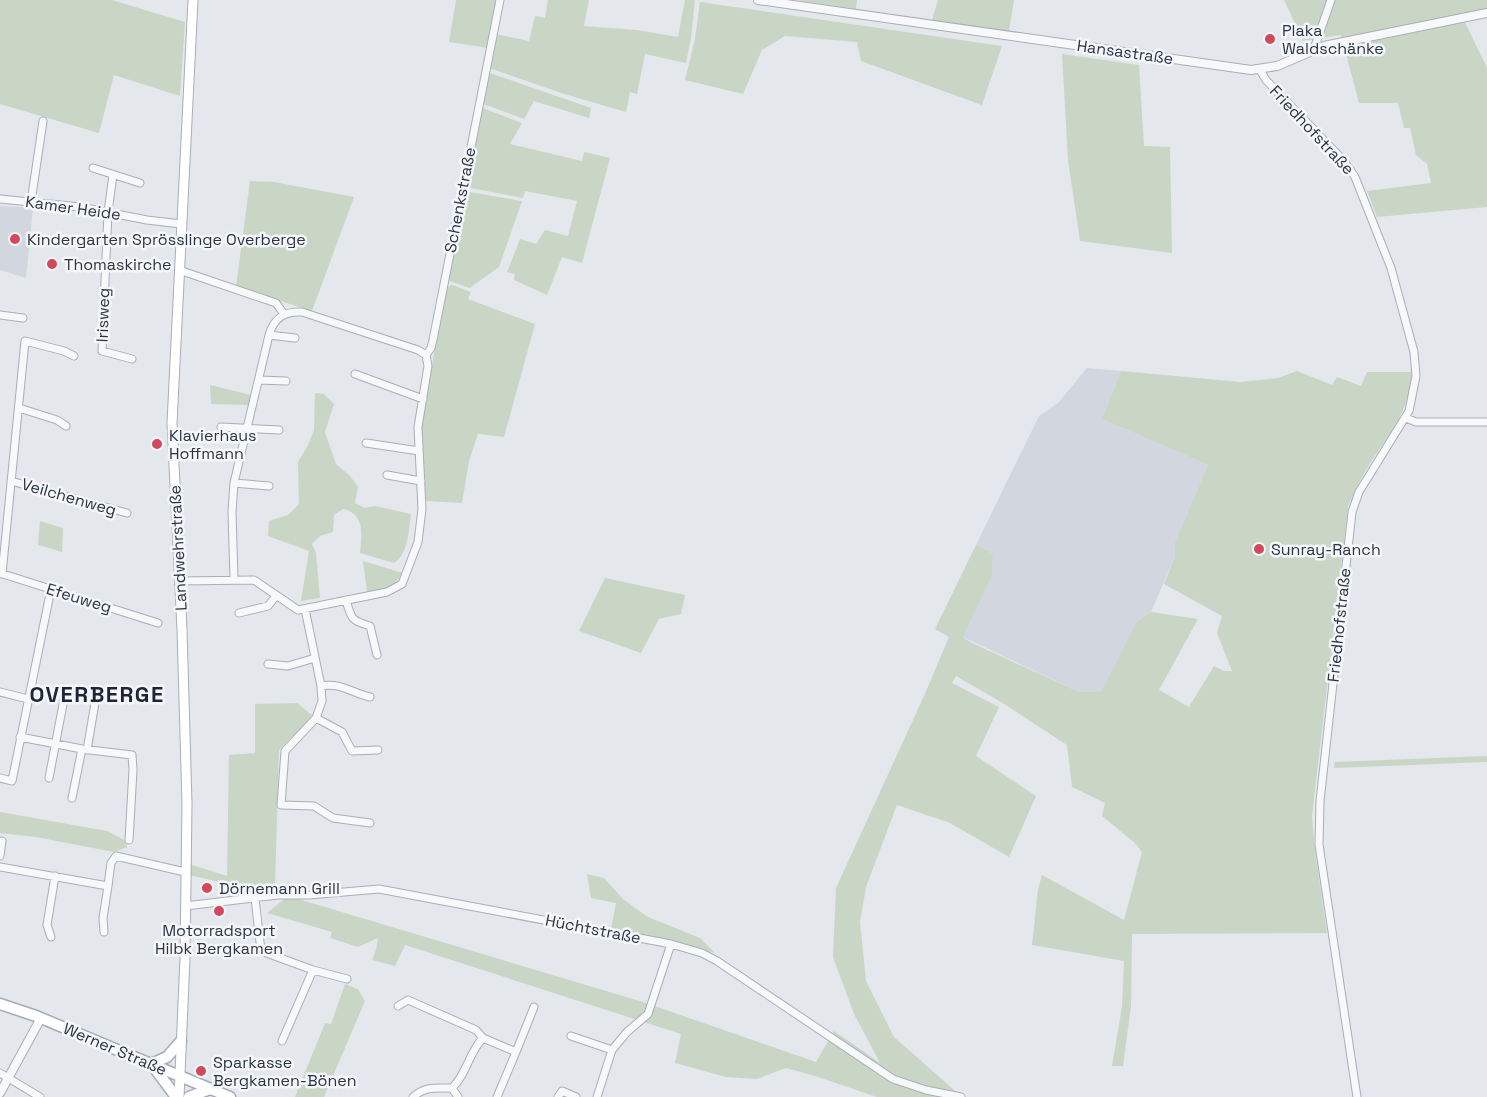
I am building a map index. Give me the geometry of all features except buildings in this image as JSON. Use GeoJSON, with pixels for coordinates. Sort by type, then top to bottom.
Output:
{"type":"FeatureCollection","features":[{"type":"Feature","properties":{"kind":"main road","name":"Landwehrstraße"},"geometry":{"type":"LineString","coordinates":[[178,1097],[187,804],[172,423],[193,0]]}},
{"type":"Feature","properties":{"kind":"main road","name":"Werner Straße"},"geometry":{"type":"LineString","coordinates":[[0,1004],[41,1018],[230,1097]]}},
{"type":"Feature","properties":{"kind":"main road"},"geometry":{"type":"LineString","coordinates":[[178,1097],[151,1064],[167,1057],[181,1041]]}},
{"type":"Feature","properties":{"kind":"main road"},"geometry":{"type":"LineString","coordinates":[[189,1097],[210,1089]]}},
{"type":"Feature","properties":{"kind":"street","name":"Schenkstraße"},"geometry":{"type":"LineString","coordinates":[[346,600],[387,592],[402,584],[418,542],[422,508],[418,427],[428,366],[426,355],[433,340],[500,0]]}},
{"type":"Feature","properties":{"kind":"street","name":"Hansastraße"},"geometry":{"type":"LineString","coordinates":[[758,0],[1260,70],[1277,66],[1314,50],[1368,36],[1487,13]]}},
{"type":"Feature","properties":{"kind":"street"},"geometry":{"type":"LineString","coordinates":[[1314,50],[1331,0]]}},
{"type":"Feature","properties":{"kind":"street","name":"Friedhofstraße"},"geometry":{"type":"LineString","coordinates":[[1260,70],[1266,80],[1344,161],[1360,186],[1391,268],[1414,352],[1415,385],[1406,418],[1368,477],[1352,512],[1320,801],[1319,845],[1348,1024],[1357,1097]]}},
{"type":"Feature","properties":{"kind":"street"},"geometry":{"type":"LineString","coordinates":[[31,202],[43,121]]}},
{"type":"Feature","properties":{"kind":"street"},"geometry":{"type":"LineString","coordinates":[[93,168],[140,183]]}},
{"type":"Feature","properties":{"kind":"street"},"geometry":{"type":"LineString","coordinates":[[108,212],[113,175]]}},
{"type":"Feature","properties":{"kind":"street","name":"Kamer Heide"},"geometry":{"type":"LineString","coordinates":[[0,199],[80,207],[181,224]]}},
{"type":"Feature","properties":{"kind":"street","name":"Irisweg"},"geometry":{"type":"LineString","coordinates":[[108,212],[102,351],[132,359]]}},
{"type":"Feature","properties":{"kind":"street"},"geometry":{"type":"LineString","coordinates":[[179,270],[276,303],[284,314]]}},
{"type":"Feature","properties":{"kind":"street"},"geometry":{"type":"LineString","coordinates":[[234,579],[232,512],[234,483],[269,335],[276,320],[292,311],[302,312],[418,350],[426,355]]}},
{"type":"Feature","properties":{"kind":"street"},"geometry":{"type":"LineString","coordinates":[[0,315],[23,318]]}},
{"type":"Feature","properties":{"kind":"street"},"geometry":{"type":"LineString","coordinates":[[269,335],[295,338]]}},
{"type":"Feature","properties":{"kind":"street"},"geometry":{"type":"LineString","coordinates":[[1,574],[25,341],[64,351],[74,356]]}},
{"type":"Feature","properties":{"kind":"street"},"geometry":{"type":"LineString","coordinates":[[355,375],[423,399]]}},
{"type":"Feature","properties":{"kind":"street"},"geometry":{"type":"LineString","coordinates":[[259,380],[286,381]]}},
{"type":"Feature","properties":{"kind":"street"},"geometry":{"type":"LineString","coordinates":[[19,408],[57,420],[66,426]]}},
{"type":"Feature","properties":{"kind":"street"},"geometry":{"type":"LineString","coordinates":[[1406,418],[1416,422],[1487,422]]}},
{"type":"Feature","properties":{"kind":"street"},"geometry":{"type":"LineString","coordinates":[[221,427],[279,430]]}},
{"type":"Feature","properties":{"kind":"street"},"geometry":{"type":"LineString","coordinates":[[366,443],[419,451]]}},
{"type":"Feature","properties":{"kind":"street"},"geometry":{"type":"LineString","coordinates":[[387,475],[421,481]]}},
{"type":"Feature","properties":{"kind":"street","name":"Veilchenweg"},"geometry":{"type":"LineString","coordinates":[[11,481],[127,513]]}},
{"type":"Feature","properties":{"kind":"street"},"geometry":{"type":"LineString","coordinates":[[234,483],[269,486]]}},
{"type":"Feature","properties":{"kind":"street","name":"Efeuweg"},"geometry":{"type":"LineString","coordinates":[[1,574],[158,623]]}},
{"type":"Feature","properties":{"kind":"street"},"geometry":{"type":"LineString","coordinates":[[180,581],[254,580],[297,609],[346,600],[354,621],[370,626],[377,655]]}},
{"type":"Feature","properties":{"kind":"street"},"geometry":{"type":"LineString","coordinates":[[0,778],[12,781],[51,589]]}},
{"type":"Feature","properties":{"kind":"street"},"geometry":{"type":"LineString","coordinates":[[239,613],[268,606],[276,596]]}},
{"type":"Feature","properties":{"kind":"street"},"geometry":{"type":"LineString","coordinates":[[305,609],[322,701],[316,718],[285,751],[281,805],[314,806],[333,818],[370,823]]}},
{"type":"Feature","properties":{"kind":"street"},"geometry":{"type":"LineString","coordinates":[[268,664],[288,666],[315,658]]}},
{"type":"Feature","properties":{"kind":"street"},"geometry":{"type":"LineString","coordinates":[[321,686],[339,685],[356,694],[370,697]]}},
{"type":"Feature","properties":{"kind":"street"},"geometry":{"type":"LineString","coordinates":[[0,692],[28,699]]}},
{"type":"Feature","properties":{"kind":"street"},"geometry":{"type":"LineString","coordinates":[[72,798],[95,703],[104,692]]}},
{"type":"Feature","properties":{"kind":"street"},"geometry":{"type":"LineString","coordinates":[[49,778],[64,699]]}},
{"type":"Feature","properties":{"kind":"street"},"geometry":{"type":"LineString","coordinates":[[316,718],[342,732],[352,751],[378,750]]}},
{"type":"Feature","properties":{"kind":"street"},"geometry":{"type":"LineString","coordinates":[[20,737],[84,750],[132,755],[129,840]]}},
{"type":"Feature","properties":{"kind":"street"},"geometry":{"type":"LineString","coordinates":[[0,856],[2,841]]}},
{"type":"Feature","properties":{"kind":"street"},"geometry":{"type":"LineString","coordinates":[[104,932],[103,918],[111,863],[116,856],[185,872]]}},
{"type":"Feature","properties":{"kind":"street"},"geometry":{"type":"LineString","coordinates":[[0,867],[108,886]]}},
{"type":"Feature","properties":{"kind":"street"},"geometry":{"type":"LineString","coordinates":[[51,937],[47,925],[54,876]]}},
{"type":"Feature","properties":{"kind":"street","name":"Hüchtstraße"},"geometry":{"type":"LineString","coordinates":[[185,906],[255,898],[379,889],[671,944],[702,952],[717,961],[893,1079],[926,1090],[961,1097]]}},
{"type":"Feature","properties":{"kind":"street"},"geometry":{"type":"LineString","coordinates":[[255,898],[261,951],[313,970],[347,979]]}},
{"type":"Feature","properties":{"kind":"street"},"geometry":{"type":"LineString","coordinates":[[597,1097],[612,1050],[627,1032],[648,1014],[671,944]]}},
{"type":"Feature","properties":{"kind":"street"},"geometry":{"type":"LineString","coordinates":[[282,1041],[313,970]]}},
{"type":"Feature","properties":{"kind":"street"},"geometry":{"type":"LineString","coordinates":[[398,1006],[408,1000],[476,1029],[483,1038],[516,1052]]}},
{"type":"Feature","properties":{"kind":"street"},"geometry":{"type":"LineString","coordinates":[[497,1097],[534,1007]]}},
{"type":"Feature","properties":{"kind":"street"},"geometry":{"type":"LineString","coordinates":[[0,1094],[41,1018]]}},
{"type":"Feature","properties":{"kind":"street"},"geometry":{"type":"LineString","coordinates":[[572,1036],[612,1050]]}},
{"type":"Feature","properties":{"kind":"street"},"geometry":{"type":"LineString","coordinates":[[413,1097],[422,1089],[429,1087],[452,1088],[461,1080],[475,1046],[483,1038]]}},
{"type":"Feature","properties":{"kind":"street"},"geometry":{"type":"LineString","coordinates":[[0,1073],[40,1097]]}},
{"type":"Feature","properties":{"kind":"street"},"geometry":{"type":"LineString","coordinates":[[452,1088],[458,1097]]}},
{"type":"Feature","properties":{"kind":"street"},"geometry":{"type":"LineString","coordinates":[[558,1097],[561,1091],[576,1097]]}},
{"type":"Feature","properties":{"kind":"shaded area","name":"Kindergarten Sprösslinge Overberge"},"geometry":{"type":"Polygon","coordinates":[[[0,206],[33,208],[26,278],[0,270],[0,206]]]}},
{"type":"Feature","properties":{"kind":"shaded area"},"geometry":{"type":"Polygon","coordinates":[[[1087,368],[1121,371],[1102,419],[1208,465],[1175,542],[1175,556],[1151,612],[1137,621],[1103,691],[1079,692],[963,637],[992,576],[993,554],[976,545],[1039,416],[1058,403],[1087,368]]]}},
{"type":"Feature","properties":{"kind":"green space"},"geometry":{"type":"Polygon","coordinates":[[[0,0],[112,0],[185,22],[180,96],[114,75],[99,133],[0,104],[0,0]]]}},
{"type":"Feature","properties":{"kind":"green space"},"geometry":{"type":"Polygon","coordinates":[[[456,0],[498,0],[488,48],[449,42],[456,0]]]}},
{"type":"Feature","properties":{"kind":"green space"},"geometry":{"type":"Polygon","coordinates":[[[548,0],[589,0],[584,26],[637,30],[678,37],[685,0],[695,0],[686,63],[645,54],[637,94],[630,92],[626,112],[489,68],[496,34],[529,41],[535,16],[545,18],[548,0]]]}},
{"type":"Feature","properties":{"kind":"green space"},"geometry":{"type":"Polygon","coordinates":[[[797,0],[857,0],[856,9],[797,0]]]}},
{"type":"Feature","properties":{"kind":"green space"},"geometry":{"type":"Polygon","coordinates":[[[938,0],[1014,0],[1009,31],[932,20],[938,0]]]}},
{"type":"Feature","properties":{"kind":"green space"},"geometry":{"type":"Polygon","coordinates":[[[1284,0],[1487,0],[1487,9],[1461,14],[1487,68],[1487,207],[1377,217],[1367,191],[1431,183],[1427,164],[1416,155],[1410,128],[1404,128],[1398,103],[1359,103],[1341,35],[1303,41],[1284,0]]]}},
{"type":"Feature","properties":{"kind":"green space"},"geometry":{"type":"Polygon","coordinates":[[[700,2],[1002,46],[982,105],[861,61],[857,42],[785,36],[762,50],[743,94],[685,80],[695,39],[700,2]]]}},
{"type":"Feature","properties":{"kind":"green space"},"geometry":{"type":"Polygon","coordinates":[[[1062,54],[1139,65],[1144,146],[1170,147],[1172,253],[1080,241],[1068,160],[1062,54]]]}},
{"type":"Feature","properties":{"kind":"green space"},"geometry":{"type":"Polygon","coordinates":[[[487,72],[591,108],[589,118],[534,101],[524,119],[481,103],[487,72]]]}},
{"type":"Feature","properties":{"kind":"green space"},"geometry":{"type":"Polygon","coordinates":[[[480,107],[522,123],[510,144],[582,161],[584,152],[610,158],[582,263],[562,257],[547,295],[514,280],[515,274],[507,272],[520,239],[536,244],[545,230],[568,236],[577,201],[525,191],[523,198],[465,187],[480,107]]]}},
{"type":"Feature","properties":{"kind":"green space"},"geometry":{"type":"Polygon","coordinates":[[[250,181],[274,182],[354,197],[312,311],[236,287],[250,181]]]}},
{"type":"Feature","properties":{"kind":"green space"},"geometry":{"type":"Polygon","coordinates":[[[464,191],[522,201],[499,267],[470,288],[447,280],[464,191]]]}},
{"type":"Feature","properties":{"kind":"green space"},"geometry":{"type":"Polygon","coordinates":[[[452,285],[471,292],[468,299],[535,324],[504,437],[478,434],[469,461],[462,503],[426,501],[421,431],[445,288],[452,285]]]}},
{"type":"Feature","properties":{"kind":"green space"},"geometry":{"type":"Polygon","coordinates":[[[1121,371],[1240,382],[1278,378],[1297,371],[1332,385],[1337,377],[1361,386],[1367,372],[1412,372],[1407,401],[1402,413],[1363,476],[1348,506],[1312,816],[1327,933],[1132,934],[1131,1006],[1123,1066],[1112,1066],[1122,1007],[1124,961],[1032,945],[1038,889],[1042,875],[1124,920],[1142,852],[1135,843],[1102,816],[1105,803],[1072,787],[1067,745],[956,676],[952,683],[999,707],[976,756],[1036,796],[1009,857],[950,823],[897,805],[866,887],[860,922],[866,981],[894,1037],[962,1097],[877,1097],[786,1068],[757,1079],[726,1077],[675,1063],[681,1034],[405,945],[395,966],[372,960],[378,938],[358,947],[330,938],[332,932],[267,913],[288,896],[643,1002],[816,1062],[834,1031],[880,1063],[854,1014],[833,957],[836,888],[949,637],[935,629],[976,545],[993,554],[992,576],[963,637],[972,643],[1079,692],[1102,691],[1137,621],[1151,612],[1198,619],[1159,690],[1189,707],[1214,666],[1224,671],[1232,671],[1217,633],[1222,616],[1164,584],[1175,556],[1175,542],[1208,465],[1102,419],[1121,371]]]}},
{"type":"Feature","properties":{"kind":"green space"},"geometry":{"type":"Polygon","coordinates":[[[210,385],[251,395],[248,405],[211,404],[210,385]]]}},
{"type":"Feature","properties":{"kind":"green space"},"geometry":{"type":"Polygon","coordinates":[[[315,393],[324,394],[334,404],[325,432],[336,464],[350,476],[358,487],[355,503],[365,508],[375,506],[411,514],[405,548],[394,563],[360,553],[359,520],[355,515],[343,509],[334,515],[333,532],[320,536],[312,544],[316,553],[320,598],[301,601],[309,551],[268,536],[269,521],[288,515],[299,504],[298,462],[314,430],[315,393]]]}},
{"type":"Feature","properties":{"kind":"green space"},"geometry":{"type":"Polygon","coordinates":[[[40,521],[63,528],[62,552],[38,545],[40,521]]]}},
{"type":"Feature","properties":{"kind":"green space"},"geometry":{"type":"Polygon","coordinates":[[[363,561],[403,573],[392,587],[367,592],[363,561]]]}},
{"type":"Feature","properties":{"kind":"green space"},"geometry":{"type":"Polygon","coordinates":[[[605,578],[685,595],[681,614],[659,619],[641,653],[579,631],[605,578]]]}},
{"type":"Feature","properties":{"kind":"green space"},"geometry":{"type":"Polygon","coordinates":[[[297,703],[313,716],[279,750],[273,891],[258,896],[215,881],[185,874],[186,863],[227,876],[229,755],[255,753],[255,704],[297,703]]]}},
{"type":"Feature","properties":{"kind":"green space"},"geometry":{"type":"Polygon","coordinates":[[[1487,756],[1487,762],[1334,768],[1335,762],[1487,756]]]}},
{"type":"Feature","properties":{"kind":"green space"},"geometry":{"type":"Polygon","coordinates":[[[0,812],[107,831],[126,841],[127,847],[114,852],[36,837],[0,833],[0,812]]]}},
{"type":"Feature","properties":{"kind":"green space"},"geometry":{"type":"Polygon","coordinates":[[[587,874],[604,878],[623,899],[648,917],[700,938],[715,953],[674,941],[611,929],[616,903],[591,898],[587,874]]]}},
{"type":"Feature","properties":{"kind":"green space"},"geometry":{"type":"Polygon","coordinates":[[[345,984],[358,989],[365,1001],[324,1097],[295,1097],[325,1023],[331,1024],[345,984]]]}},
{"type":"Feature","properties":{"kind":"place","name":"Plaka Waldschänke"},"geometry":{"type":"Point","coordinates":[1270,39]}},
{"type":"Feature","properties":{"kind":"place","name":"Kindergarten Sprösslinge Overberge"},"geometry":{"type":"Point","coordinates":[15,239]}},
{"type":"Feature","properties":{"kind":"place","name":"Thomaskirche"},"geometry":{"type":"Point","coordinates":[52,264]}},
{"type":"Feature","properties":{"kind":"place","name":"Klavierhaus Hoffmann"},"geometry":{"type":"Point","coordinates":[157,444]}},
{"type":"Feature","properties":{"kind":"place","name":"Sunray-Ranch"},"geometry":{"type":"Point","coordinates":[1259,549]}},
{"type":"Feature","properties":{"kind":"place","name":"Dörnemann Grill"},"geometry":{"type":"Point","coordinates":[207,888]}},
{"type":"Feature","properties":{"kind":"place","name":"Motorradsport Hilbk Bergkamen"},"geometry":{"type":"Point","coordinates":[219,911]}},
{"type":"Feature","properties":{"kind":"place","name":"Sparkasse Bergkamen-Bönen"},"geometry":{"type":"Point","coordinates":[201,1071]}},
{"type":"Feature","properties":{"kind":"district","name":"OVERBERGE"},"geometry":{"type":"Point","coordinates":[97,694]}}]}
